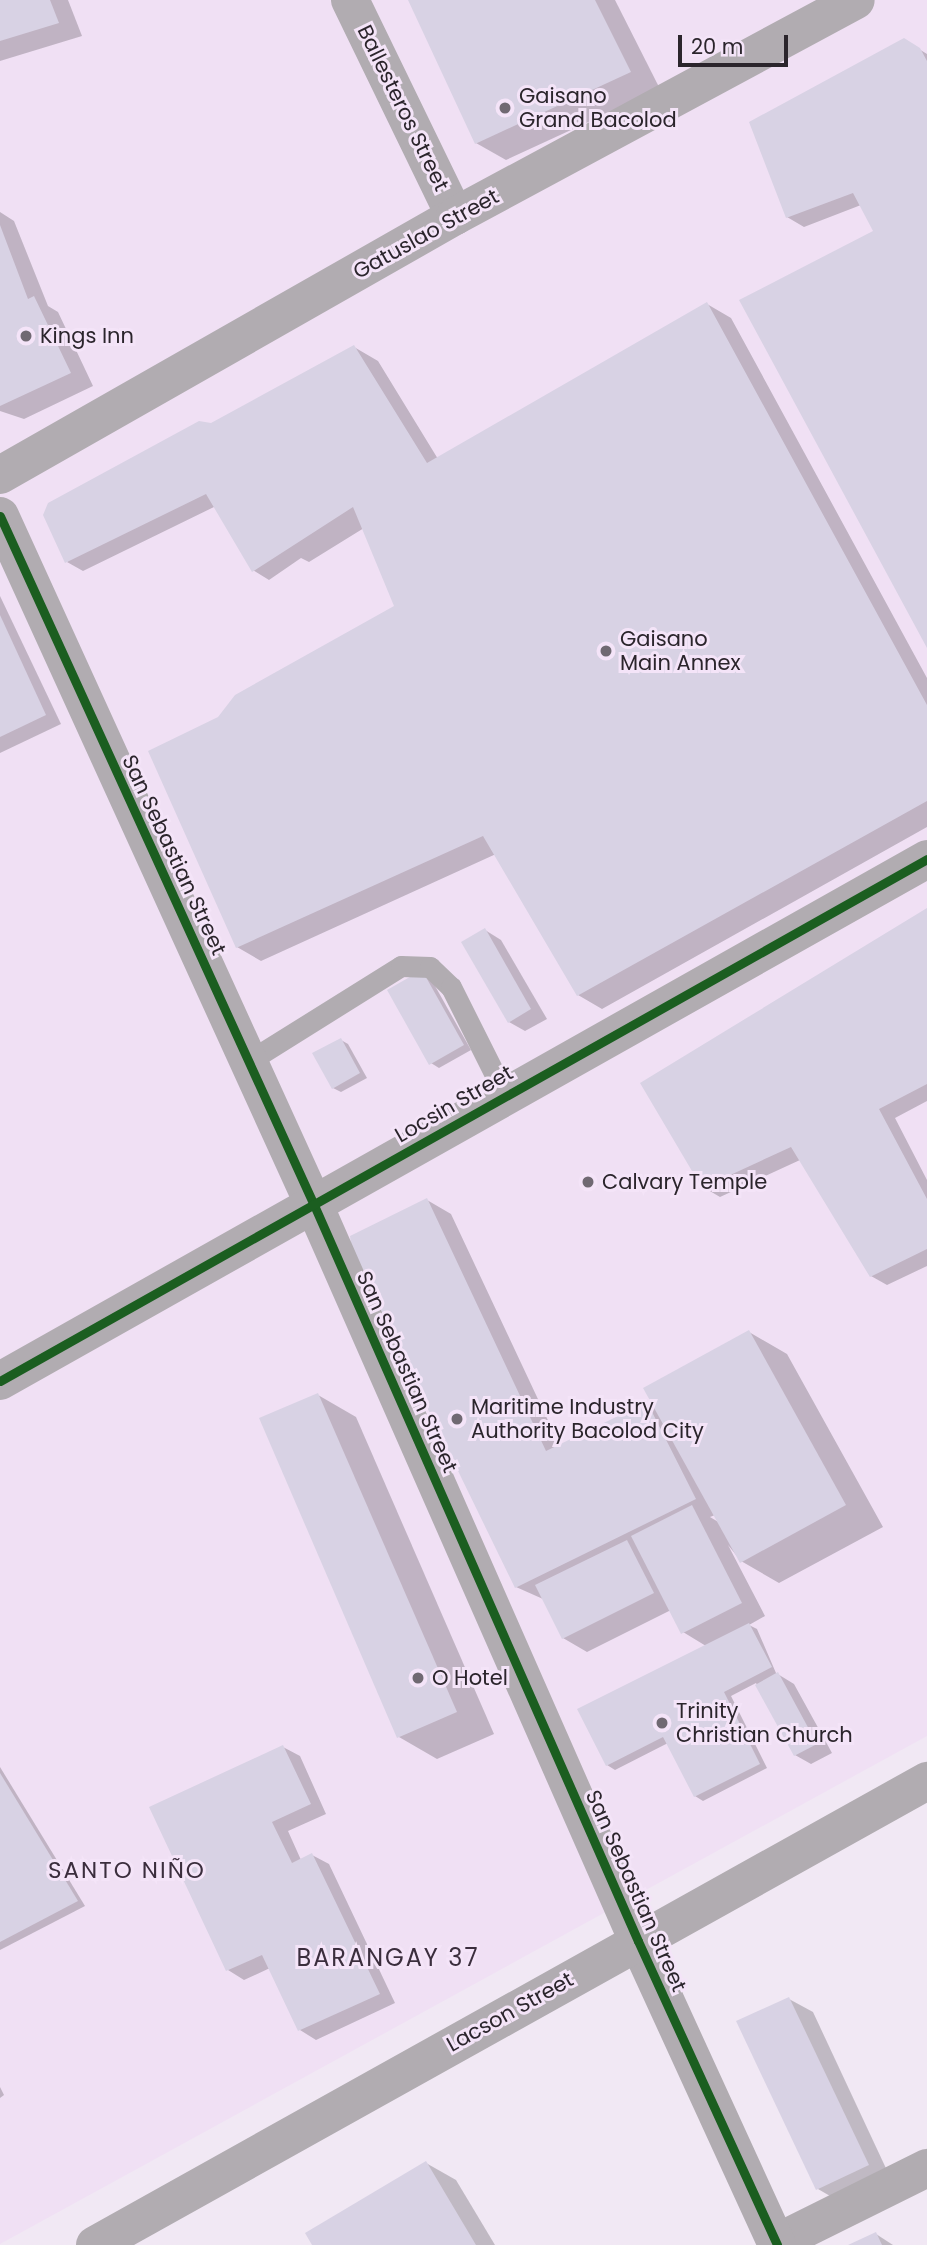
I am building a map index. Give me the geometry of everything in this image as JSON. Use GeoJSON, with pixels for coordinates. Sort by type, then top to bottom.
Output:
{"type":"FeatureCollection","features":[{"type":"Feature","properties":{"kind":"street","name":"Ballesteros Street"},"geometry":{"type":"LineString","coordinates":[[350,0],[455,216]]}},
{"type":"Feature","properties":{"kind":"street","name":"Gatuslao Street"},"geometry":{"type":"LineString","coordinates":[[0,475],[455,216],[856,0]]}},
{"type":"Feature","properties":{"kind":"street","name":"San Sebastian Street"},"geometry":{"type":"LineString","coordinates":[[0,516],[314,1205],[638,1941],[777,2244]]}},
{"type":"Feature","properties":{"kind":"street","name":"Locsin Street"},"geometry":{"type":"LineString","coordinates":[[0,1381],[314,1205],[505,1094],[927,859]]}},
{"type":"Feature","properties":{"kind":"street","name":"Lacson Street"},"geometry":{"type":"LineString","coordinates":[[95,2245],[927,1781]]}},
{"type":"Feature","properties":{"kind":"street"},"geometry":{"type":"LineString","coordinates":[[777,2244],[927,2168]]}},
{"type":"Feature","properties":{"kind":"lane"},"geometry":{"type":"LineString","coordinates":[[248,1061],[401,966],[430,967],[451,987],[505,1094]]}},
{"type":"Feature","properties":{"kind":"shaded area"},"geometry":{"type":"Polygon","coordinates":[[[0,0],[927,0],[927,1736],[0,2244],[0,0]]]}},
{"type":"Feature","properties":{"kind":"building"},"geometry":{"type":"Polygon","coordinates":[[[0,0],[50,0],[59,23],[0,41],[0,0]]]}},
{"type":"Feature","properties":{"kind":"building","name":"Gaisano Grand Bacolod"},"geometry":{"type":"Polygon","coordinates":[[[408,0],[595,0],[631,72],[475,144],[408,0]]]}},
{"type":"Feature","properties":{"kind":"building"},"geometry":{"type":"Polygon","coordinates":[[[904,38],[920,48],[927,61],[927,648],[739,300],[873,231],[853,193],[786,218],[749,122],[904,38]]]}},
{"type":"Feature","properties":{"kind":"building","name":"Kings Inn"},"geometry":{"type":"Polygon","coordinates":[[[0,225],[28,299],[34,296],[71,373],[0,406],[0,225]]]}},
{"type":"Feature","properties":{"kind":"building","name":"Gaisano Main Annex"},"geometry":{"type":"Polygon","coordinates":[[[707,302],[927,705],[927,801],[577,996],[483,836],[236,948],[148,751],[218,717],[235,695],[394,606],[353,507],[252,572],[206,494],[65,563],[43,515],[48,503],[199,421],[211,423],[354,345],[427,463],[707,302]]]}},
{"type":"Feature","properties":{"kind":"building"},"geometry":{"type":"Polygon","coordinates":[[[0,615],[46,715],[0,737],[0,615]]]}},
{"type":"Feature","properties":{"kind":"building"},"geometry":{"type":"Polygon","coordinates":[[[927,908],[927,1084],[879,1109],[927,1199],[927,1249],[870,1277],[791,1147],[702,1188],[640,1083],[927,908]]]}},
{"type":"Feature","properties":{"kind":"building"},"geometry":{"type":"Polygon","coordinates":[[[485,928],[531,1009],[508,1023],[461,942],[485,928]]]}},
{"type":"Feature","properties":{"kind":"building"},"geometry":{"type":"Polygon","coordinates":[[[422,970],[464,1045],[429,1065],[387,990],[422,970]]]}},
{"type":"Feature","properties":{"kind":"building"},"geometry":{"type":"Polygon","coordinates":[[[341,1038],[360,1073],[332,1089],[312,1053],[341,1038]]]}},
{"type":"Feature","properties":{"kind":"building"},"geometry":{"type":"Polygon","coordinates":[[[427,1198],[546,1451],[647,1402],[696,1499],[515,1588],[352,1253],[350,1236],[427,1198]]]}},
{"type":"Feature","properties":{"kind":"building"},"geometry":{"type":"Polygon","coordinates":[[[749,1330],[846,1505],[740,1563],[643,1388],[749,1330]]]}},
{"type":"Feature","properties":{"kind":"building"},"geometry":{"type":"Polygon","coordinates":[[[318,1393],[457,1712],[397,1738],[259,1418],[318,1393]]]}},
{"type":"Feature","properties":{"kind":"building"},"geometry":{"type":"Polygon","coordinates":[[[692,1505],[742,1603],[681,1634],[631,1536],[692,1505]]]}},
{"type":"Feature","properties":{"kind":"building"},"geometry":{"type":"Polygon","coordinates":[[[627,1540],[654,1593],[562,1639],[535,1585],[627,1540]]]}},
{"type":"Feature","properties":{"kind":"building","name":"Trinity Christian Church"},"geometry":{"type":"Polygon","coordinates":[[[749,1623],[772,1667],[724,1692],[760,1764],[694,1797],[663,1737],[606,1766],[577,1709],[749,1623]]]}},
{"type":"Feature","properties":{"kind":"building"},"geometry":{"type":"Polygon","coordinates":[[[778,1672],[817,1744],[794,1756],[755,1685],[778,1672]]]}},
{"type":"Feature","properties":{"kind":"building"},"geometry":{"type":"Polygon","coordinates":[[[283,1745],[311,1804],[272,1822],[292,1863],[312,1853],[380,1994],[298,2031],[262,1955],[226,1971],[149,1807],[283,1745]]]}},
{"type":"Feature","properties":{"kind":"building"},"geometry":{"type":"Polygon","coordinates":[[[0,1773],[78,1901],[0,1942],[0,1773]]]}},
{"type":"Feature","properties":{"kind":"building"},"geometry":{"type":"Polygon","coordinates":[[[789,1997],[869,2165],[816,2190],[736,2021],[789,1997]]]}},
{"type":"Feature","properties":{"kind":"building"},"geometry":{"type":"Polygon","coordinates":[[[426,2161],[476,2245],[312,2245],[305,2233],[426,2161]]]}},
{"type":"Feature","properties":{"kind":"building"},"geometry":{"type":"Polygon","coordinates":[[[876,2232],[882,2245],[848,2245],[876,2232]]]}},
{"type":"Feature","properties":{"kind":"cycle path"},"geometry":{"type":"LineString","coordinates":[[0,516],[314,1205],[638,1941],[777,2245]]}},
{"type":"Feature","properties":{"kind":"cycle path"},"geometry":{"type":"LineString","coordinates":[[0,1381],[927,859]]}},
{"type":"Feature","properties":{"kind":"place","name":"Gaisano Grand Bacolod"},"geometry":{"type":"Point","coordinates":[505,108]}},
{"type":"Feature","properties":{"kind":"place","name":"Kings Inn"},"geometry":{"type":"Point","coordinates":[26,336]}},
{"type":"Feature","properties":{"kind":"place","name":"Gaisano Main Annex"},"geometry":{"type":"Point","coordinates":[606,651]}},
{"type":"Feature","properties":{"kind":"place","name":"Calvary Temple"},"geometry":{"type":"Point","coordinates":[588,1182]}},
{"type":"Feature","properties":{"kind":"place","name":"Maritime Industry Authority Bacolod City"},"geometry":{"type":"Point","coordinates":[457,1419]}},
{"type":"Feature","properties":{"kind":"place","name":"O Hotel"},"geometry":{"type":"Point","coordinates":[418,1678]}},
{"type":"Feature","properties":{"kind":"place","name":"Trinity Christian Church"},"geometry":{"type":"Point","coordinates":[662,1723]}},
{"type":"Feature","properties":{"kind":"district","name":"SANTO NIÑO"},"geometry":{"type":"Point","coordinates":[127,1870]}},
{"type":"Feature","properties":{"kind":"district","name":"BARANGAY 37"},"geometry":{"type":"Point","coordinates":[388,1958]}}]}
